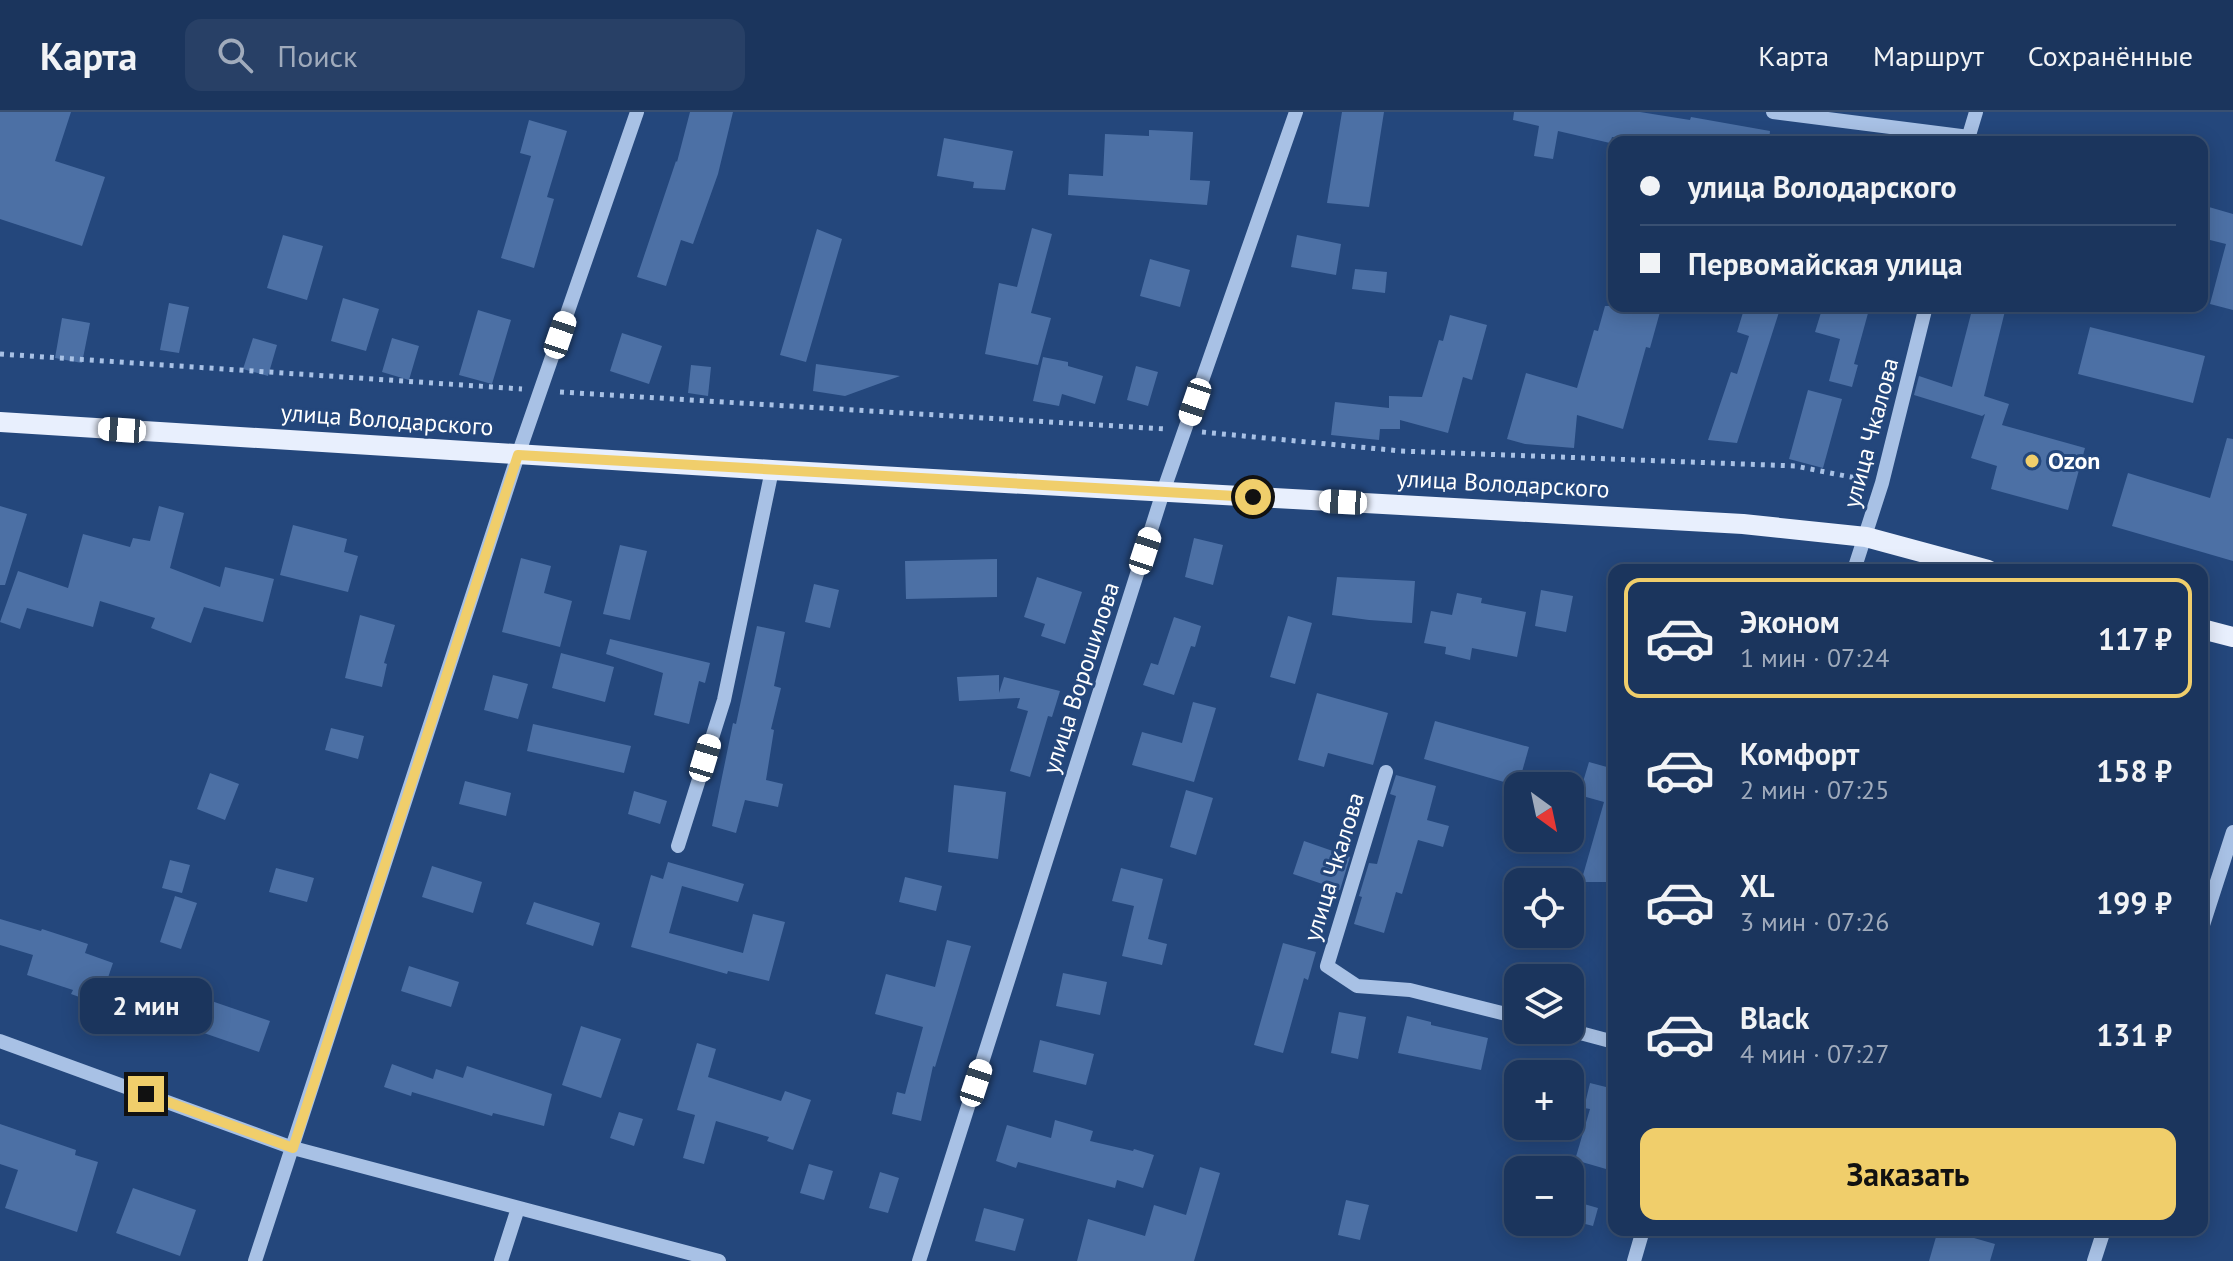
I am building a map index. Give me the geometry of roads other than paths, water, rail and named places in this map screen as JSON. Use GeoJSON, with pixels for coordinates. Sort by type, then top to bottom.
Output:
{"type":"FeatureCollection","features":[{"type":"Feature","properties":{"kind":"main road","name":"улица Володарского"},"geometry":{"type":"LineString","coordinates":[[0,422],[772,470],[1743,524],[1866,537],[1966,564]]}},
{"type":"Feature","properties":{"kind":"main road"},"geometry":{"type":"LineString","coordinates":[[2208,631],[2233,637]]}},
{"type":"Feature","properties":{"kind":"street"},"geometry":{"type":"LineString","coordinates":[[255,1261],[518,455],[637,112]]}},
{"type":"Feature","properties":{"kind":"street","name":"улица Ворошилова"},"geometry":{"type":"LineString","coordinates":[[919,1261],[1163,492],[1296,112]]}},
{"type":"Feature","properties":{"kind":"street"},"geometry":{"type":"LineString","coordinates":[[1773,112],[1946,136]]}},
{"type":"Feature","properties":{"kind":"street"},"geometry":{"type":"LineString","coordinates":[[1969,136],[1976,112]]}},
{"type":"Feature","properties":{"kind":"street","name":"улица Чкалова"},"geometry":{"type":"LineString","coordinates":[[1856,564],[1882,483],[1925,312]]}},
{"type":"Feature","properties":{"kind":"street"},"geometry":{"type":"LineString","coordinates":[[678,846],[724,700],[772,470]]}},
{"type":"Feature","properties":{"kind":"street","name":"улица Чкалова"},"geometry":{"type":"LineString","coordinates":[[1386,772],[1327,966],[1357,986],[1410,990],[1504,1014]]}},
{"type":"Feature","properties":{"kind":"street"},"geometry":{"type":"LineString","coordinates":[[2208,909],[2233,832]]}},
{"type":"Feature","properties":{"kind":"street"},"geometry":{"type":"LineString","coordinates":[[1584,1034],[1608,1040]]}},
{"type":"Feature","properties":{"kind":"street"},"geometry":{"type":"LineString","coordinates":[[0,1041],[293,1148],[719,1261]]}},
{"type":"Feature","properties":{"kind":"street"},"geometry":{"type":"LineString","coordinates":[[501,1261],[518,1208]]}},
{"type":"Feature","properties":{"kind":"street"},"geometry":{"type":"LineString","coordinates":[[1634,1261],[1641,1236]]}},
{"type":"Feature","properties":{"kind":"street"},"geometry":{"type":"LineString","coordinates":[[2094,1261],[2102,1236]]}},
{"type":"Feature","properties":{"kind":"place","name":"Ozon"},"geometry":{"type":"Point","coordinates":[2032,461]}}]}
